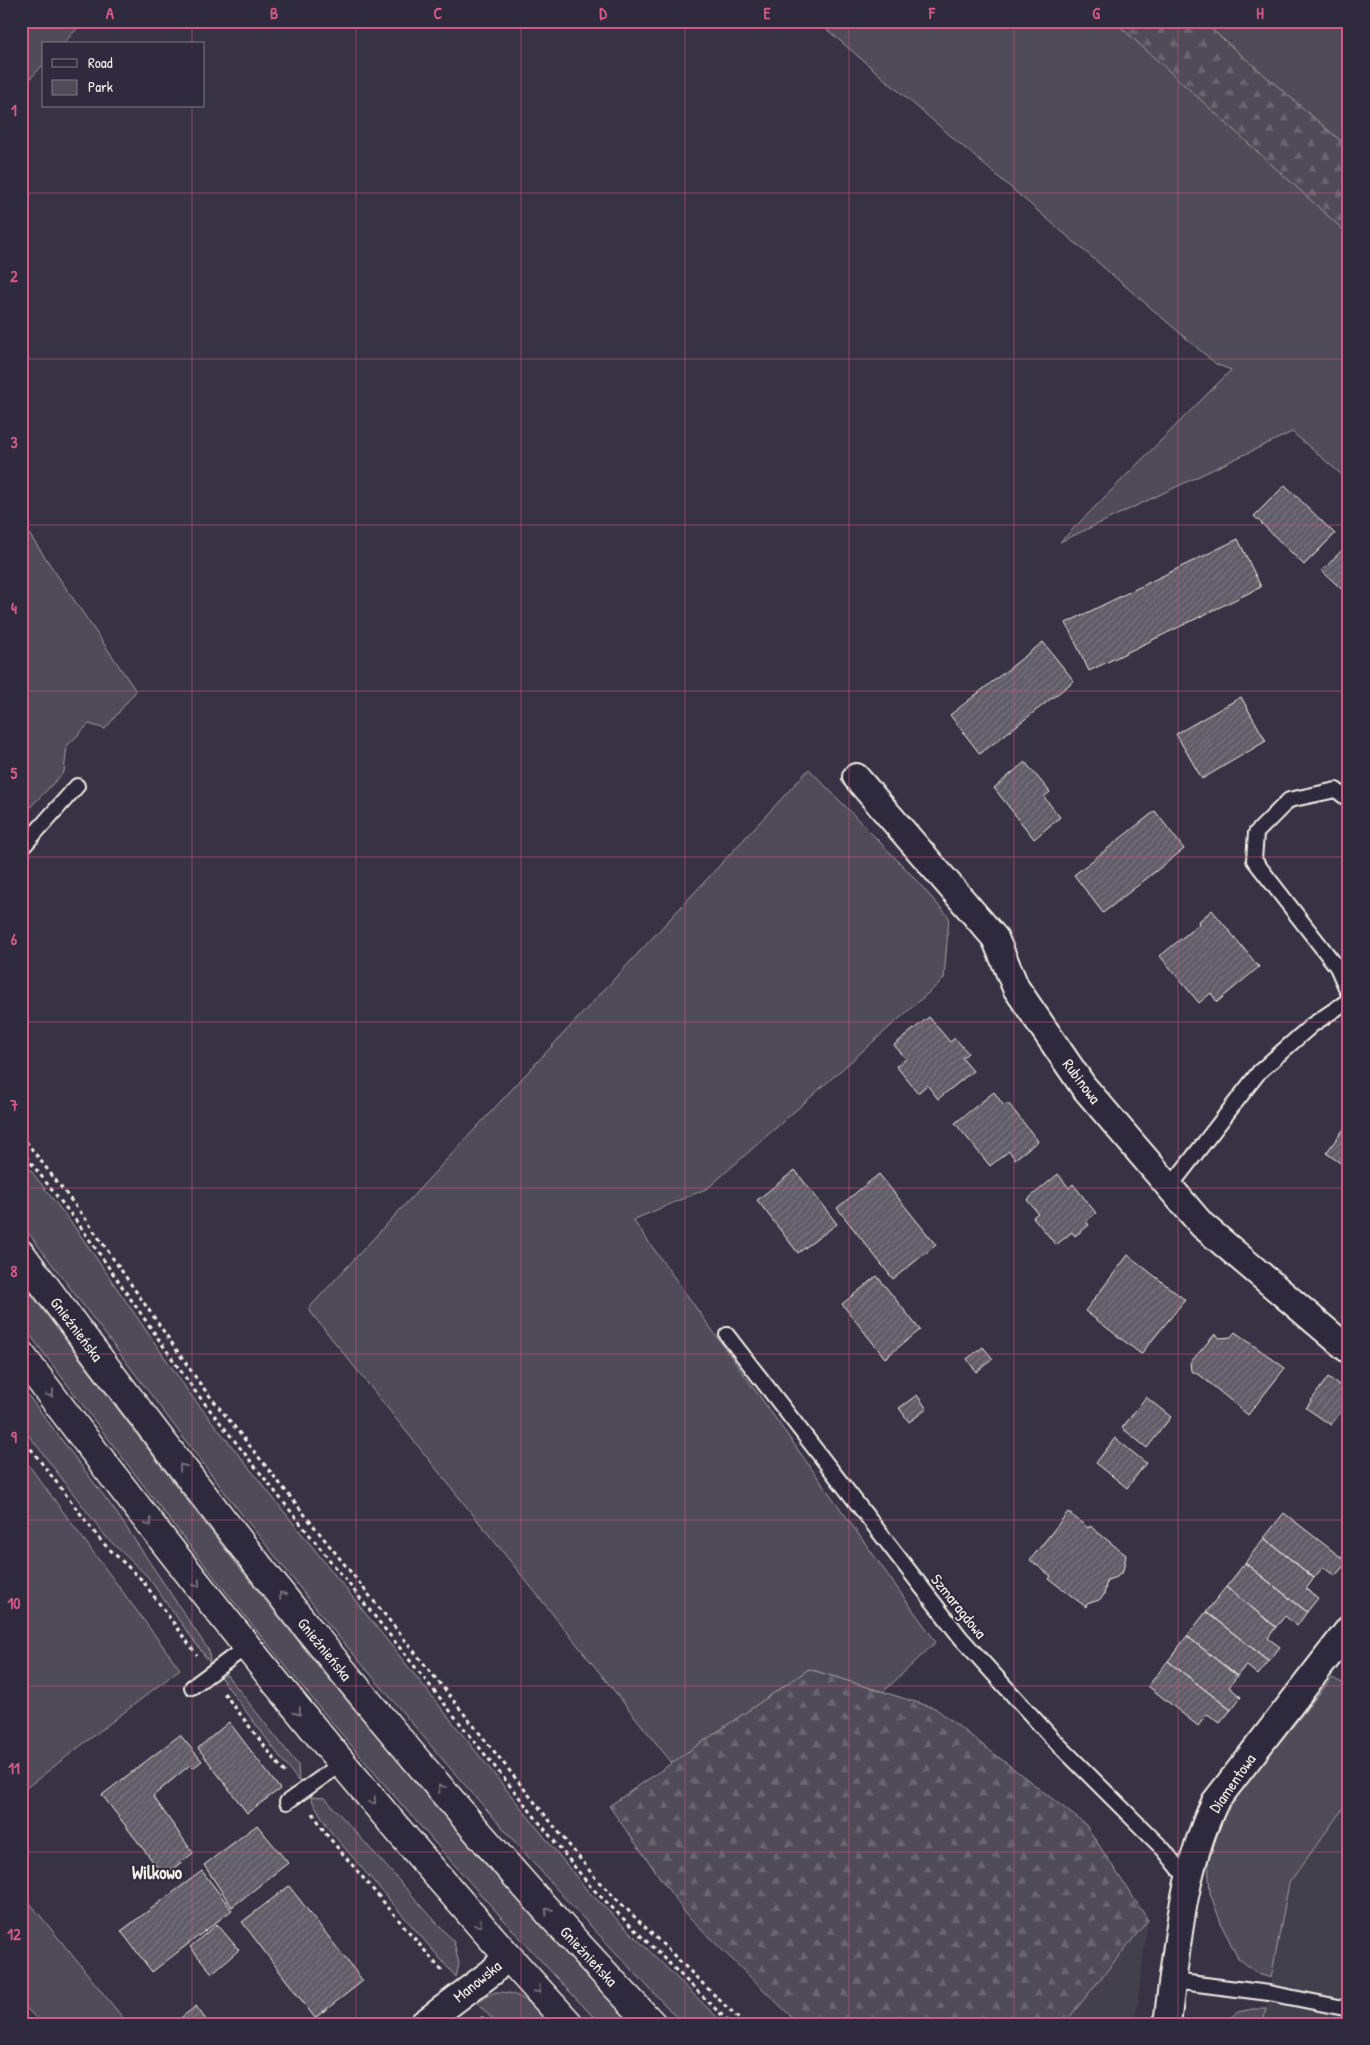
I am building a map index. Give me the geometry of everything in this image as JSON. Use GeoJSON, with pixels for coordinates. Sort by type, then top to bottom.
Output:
{"type":"FeatureCollection","features":[{"type":"Feature","properties":{"kind":"main road","name":"Gnieźnieńska"},"geometry":{"type":"LineString","coordinates":[[21,1254],[216,1511],[366,1699],[500,1857],[652,2024]]}},
{"type":"Feature","properties":{"kind":"main road"},"geometry":{"type":"LineString","coordinates":[[21,1355],[246,1647],[341,1764],[507,1956],[570,2024]]}},
{"type":"Feature","properties":{"kind":"street","name":"Rubinowa"},"geometry":{"type":"LineString","coordinates":[[856,777],[995,938],[1016,988],[1083,1086],[1202,1225],[1349,1350]]}},
{"type":"Feature","properties":{"kind":"street","name":"Diamentowa"},"geometry":{"type":"LineString","coordinates":[[1168,2024],[1187,1879],[1200,1832],[1215,1802],[1349,1628]]}},
{"type":"Feature","properties":{"kind":"street","name":"Manowska"},"geometry":{"type":"LineString","coordinates":[[423,2024],[492,1972],[507,1956]]}},
{"type":"Feature","properties":{"kind":"lane"},"geometry":{"type":"LineString","coordinates":[[21,850],[76,786]]}},
{"type":"Feature","properties":{"kind":"lane"},"geometry":{"type":"LineString","coordinates":[[1349,800],[1336,790],[1289,800],[1256,833],[1254,860],[1337,967],[1349,994]]}},
{"type":"Feature","properties":{"kind":"lane"},"geometry":{"type":"LineString","coordinates":[[1170,1187],[1259,1072],[1312,1025],[1349,1000]]}},
{"type":"Feature","properties":{"kind":"lane","name":"Szmaragdowa"},"geometry":{"type":"LineString","coordinates":[[727,1335],[961,1638],[1051,1738],[1164,1850],[1187,1879]]}},
{"type":"Feature","properties":{"kind":"lane"},"geometry":{"type":"LineString","coordinates":[[192,1687],[246,1647]]}},
{"type":"Feature","properties":{"kind":"lane"},"geometry":{"type":"LineString","coordinates":[[287,1802],[341,1764]]}},
{"type":"Feature","properties":{"kind":"lane"},"geometry":{"type":"LineString","coordinates":[[1173,1981],[1269,1993],[1349,2009]]}},
{"type":"Feature","properties":{"kind":"path"},"geometry":{"type":"LineString","coordinates":[[21,1135],[87,1221],[207,1393],[596,1880],[744,2024]]}},
{"type":"Feature","properties":{"kind":"path"},"geometry":{"type":"LineString","coordinates":[[21,1150],[80,1226],[200,1398],[590,1886],[731,2024]]}},
{"type":"Feature","properties":{"kind":"path"},"geometry":{"type":"LineString","coordinates":[[21,1436],[102,1542],[133,1570],[154,1594],[210,1673],[300,1793],[326,1834],[446,1976]]}},
{"type":"Feature","properties":{"kind":"shaded area"},"geometry":{"type":"Polygon","coordinates":[[[1349,1800],[1349,2024],[1263,2024],[1289,1883],[1349,1800]]]}},
{"type":"Feature","properties":{"kind":"shaded area"},"geometry":{"type":"Polygon","coordinates":[[[1148,1920],[1135,2024],[1064,2024],[1148,1920]]]}},
{"type":"Feature","properties":{"kind":"green space"},"geometry":{"type":"Polygon","coordinates":[[[21,21],[84,21],[65,42],[42,42],[42,66],[21,88],[21,21]]]}},
{"type":"Feature","properties":{"kind":"green space"},"geometry":{"type":"Polygon","coordinates":[[[817,21],[1349,21],[1349,481],[1292,432],[1060,542],[1231,370],[1216,364],[817,21]]]}},
{"type":"Feature","properties":{"kind":"green space"},"geometry":{"type":"Polygon","coordinates":[[[1114,21],[1202,21],[1349,148],[1349,235],[1114,21]]]}},
{"type":"Feature","properties":{"kind":"green space"},"geometry":{"type":"Polygon","coordinates":[[[21,522],[136,691],[105,729],[89,724],[67,746],[64,772],[21,817],[21,522]]]}},
{"type":"Feature","properties":{"kind":"green space"},"geometry":{"type":"Polygon","coordinates":[[[809,769],[905,868],[949,917],[944,979],[708,1188],[633,1220],[936,1642],[883,1692],[809,1669],[672,1763],[308,1309],[809,769]]]}},
{"type":"Feature","properties":{"kind":"green space"},"geometry":{"type":"Polygon","coordinates":[[[21,1158],[76,1229],[190,1394],[586,1889],[724,2024],[683,2024],[569,1903],[450,1768],[338,1636],[229,1498],[21,1223],[21,1158]]]}},
{"type":"Feature","properties":{"kind":"green space"},"geometry":{"type":"Polygon","coordinates":[[[21,1281],[201,1518],[350,1704],[470,1844],[635,2024],[600,2024],[443,1852],[329,1719],[188,1544],[21,1323],[21,1281]]]}},
{"type":"Feature","properties":{"kind":"green space"},"geometry":{"type":"Polygon","coordinates":[[[21,1386],[116,1512],[209,1651],[210,1663],[147,1576],[107,1538],[21,1425],[21,1386]]]}},
{"type":"Feature","properties":{"kind":"green space"},"geometry":{"type":"Polygon","coordinates":[[[21,1455],[180,1669],[21,1792],[21,1455]]]}},
{"type":"Feature","properties":{"kind":"green space"},"geometry":{"type":"Polygon","coordinates":[[[809,1669],[935,1708],[1085,1824],[1148,1920],[1064,2024],[799,2024],[688,1917],[609,1806],[809,1669]]]}},
{"type":"Feature","properties":{"kind":"green space"},"geometry":{"type":"Polygon","coordinates":[[[227,1675],[298,1765],[299,1782],[220,1677],[227,1675]]]}},
{"type":"Feature","properties":{"kind":"green space"},"geometry":{"type":"Polygon","coordinates":[[[1332,1678],[1349,1686],[1349,1800],[1289,1883],[1271,1978],[1258,1974],[1238,1958],[1222,1926],[1210,1893],[1208,1862],[1227,1807],[1332,1678]]]}},
{"type":"Feature","properties":{"kind":"green space"},"geometry":{"type":"Polygon","coordinates":[[[310,1797],[325,1798],[454,1942],[459,1964],[456,1977],[330,1831],[310,1797]]]}},
{"type":"Feature","properties":{"kind":"green space"},"geometry":{"type":"Polygon","coordinates":[[[21,1892],[128,2024],[42,2024],[21,2003],[21,1892]]]}},
{"type":"Feature","properties":{"kind":"green space"},"geometry":{"type":"Polygon","coordinates":[[[495,1992],[504,1992],[520,1997],[538,2011],[550,2024],[497,2024],[476,2002],[495,1992]]]}},
{"type":"Feature","properties":{"kind":"green space"},"geometry":{"type":"Polygon","coordinates":[[[1266,2009],[1263,2024],[1220,2024],[1238,2012],[1266,2009]]]}},
{"type":"Feature","properties":{"kind":"building"},"geometry":{"type":"Polygon","coordinates":[[[1285,485],[1335,534],[1304,565],[1254,516],[1285,485]]]}},
{"type":"Feature","properties":{"kind":"building"},"geometry":{"type":"Polygon","coordinates":[[[1238,539],[1261,587],[1089,671],[1066,623],[1238,539]]]}},
{"type":"Feature","properties":{"kind":"building"},"geometry":{"type":"Polygon","coordinates":[[[1349,544],[1349,596],[1322,571],[1349,544]]]}},
{"type":"Feature","properties":{"kind":"building"},"geometry":{"type":"Polygon","coordinates":[[[1349,605],[1349,615],[1344,610],[1349,605]]]}},
{"type":"Feature","properties":{"kind":"building"},"geometry":{"type":"Polygon","coordinates":[[[1043,642],[1074,681],[980,754],[950,715],[1043,642]]]}},
{"type":"Feature","properties":{"kind":"building"},"geometry":{"type":"Polygon","coordinates":[[[1241,697],[1266,741],[1202,779],[1176,734],[1241,697]]]}},
{"type":"Feature","properties":{"kind":"building"},"geometry":{"type":"Polygon","coordinates":[[[1025,762],[1050,792],[1044,797],[1060,817],[1034,839],[994,788],[1025,762]]]}},
{"type":"Feature","properties":{"kind":"building"},"geometry":{"type":"Polygon","coordinates":[[[1155,811],[1184,849],[1103,913],[1074,875],[1155,811]]]}},
{"type":"Feature","properties":{"kind":"building"},"geometry":{"type":"Polygon","coordinates":[[[1212,910],[1259,967],[1217,1002],[1211,993],[1199,1003],[1160,956],[1199,924],[1198,922],[1212,910]]]}},
{"type":"Feature","properties":{"kind":"building"},"geometry":{"type":"Polygon","coordinates":[[[929,1017],[950,1042],[955,1038],[968,1053],[962,1058],[973,1071],[938,1099],[927,1085],[918,1093],[896,1066],[906,1059],[894,1045],[929,1017]]]}},
{"type":"Feature","properties":{"kind":"building"},"geometry":{"type":"Polygon","coordinates":[[[994,1092],[1004,1106],[1008,1103],[1038,1141],[1015,1159],[1009,1151],[990,1166],[955,1123],[994,1092]]]}},
{"type":"Feature","properties":{"kind":"building"},"geometry":{"type":"Polygon","coordinates":[[[1349,1122],[1349,1169],[1326,1153],[1349,1122]]]}},
{"type":"Feature","properties":{"kind":"building"},"geometry":{"type":"Polygon","coordinates":[[[795,1170],[837,1224],[798,1253],[757,1200],[795,1170]]]}},
{"type":"Feature","properties":{"kind":"building"},"geometry":{"type":"Polygon","coordinates":[[[879,1174],[936,1245],[893,1279],[837,1208],[879,1174]]]}},
{"type":"Feature","properties":{"kind":"building"},"geometry":{"type":"Polygon","coordinates":[[[1058,1174],[1069,1188],[1073,1184],[1096,1213],[1086,1221],[1089,1225],[1075,1236],[1072,1232],[1056,1245],[1033,1217],[1038,1213],[1027,1200],[1058,1174]]]}},
{"type":"Feature","properties":{"kind":"building"},"geometry":{"type":"Polygon","coordinates":[[[1128,1255],[1185,1300],[1141,1354],[1085,1311],[1128,1255]]]}},
{"type":"Feature","properties":{"kind":"building"},"geometry":{"type":"Polygon","coordinates":[[[877,1276],[920,1330],[885,1358],[842,1304],[877,1276]]]}},
{"type":"Feature","properties":{"kind":"building"},"geometry":{"type":"Polygon","coordinates":[[[1235,1332],[1285,1368],[1248,1415],[1201,1376],[1191,1371],[1190,1363],[1215,1334],[1220,1338],[1231,1337],[1235,1332]]]}},
{"type":"Feature","properties":{"kind":"building"},"geometry":{"type":"Polygon","coordinates":[[[983,1347],[993,1359],[976,1372],[967,1359],[983,1347]]]}},
{"type":"Feature","properties":{"kind":"building"},"geometry":{"type":"Polygon","coordinates":[[[1328,1377],[1349,1392],[1349,1401],[1331,1425],[1306,1408],[1328,1377]]]}},
{"type":"Feature","properties":{"kind":"building"},"geometry":{"type":"Polygon","coordinates":[[[917,1395],[927,1409],[909,1422],[899,1408],[917,1395]]]}},
{"type":"Feature","properties":{"kind":"building"},"geometry":{"type":"Polygon","coordinates":[[[1146,1397],[1171,1417],[1147,1448],[1122,1428],[1146,1397]]]}},
{"type":"Feature","properties":{"kind":"building"},"geometry":{"type":"Polygon","coordinates":[[[1115,1438],[1146,1463],[1127,1488],[1096,1463],[1115,1438]]]}},
{"type":"Feature","properties":{"kind":"building"},"geometry":{"type":"Polygon","coordinates":[[[1349,1473],[1349,1484],[1344,1480],[1349,1473]]]}},
{"type":"Feature","properties":{"kind":"building"},"geometry":{"type":"Polygon","coordinates":[[[1349,1494],[1349,1508],[1346,1505],[1345,1499],[1349,1494]]]}},
{"type":"Feature","properties":{"kind":"building"},"geometry":{"type":"Polygon","coordinates":[[[1068,1512],[1088,1528],[1090,1526],[1126,1555],[1123,1571],[1117,1577],[1107,1580],[1104,1595],[1099,1600],[1087,1604],[1086,1607],[1049,1579],[1051,1576],[1030,1560],[1068,1512]]]}},
{"type":"Feature","properties":{"kind":"building"},"geometry":{"type":"Polygon","coordinates":[[[1284,1513],[1347,1562],[1335,1576],[1323,1567],[1314,1578],[1264,1538],[1284,1513]]]}},
{"type":"Feature","properties":{"kind":"building"},"geometry":{"type":"Polygon","coordinates":[[[1264,1538],[1314,1578],[1306,1589],[1318,1598],[1307,1612],[1245,1563],[1264,1538]]]}},
{"type":"Feature","properties":{"kind":"building"},"geometry":{"type":"Polygon","coordinates":[[[1245,1563],[1307,1612],[1297,1626],[1285,1616],[1276,1627],[1226,1587],[1245,1563]]]}},
{"type":"Feature","properties":{"kind":"building"},"geometry":{"type":"Polygon","coordinates":[[[1226,1587],[1276,1627],[1268,1638],[1280,1647],[1269,1661],[1206,1612],[1226,1587]]]}},
{"type":"Feature","properties":{"kind":"building"},"geometry":{"type":"Polygon","coordinates":[[[1206,1612],[1269,1661],[1258,1675],[1246,1665],[1237,1676],[1187,1636],[1206,1612]]]}},
{"type":"Feature","properties":{"kind":"building"},"geometry":{"type":"Polygon","coordinates":[[[1187,1636],[1237,1676],[1229,1687],[1241,1697],[1231,1710],[1168,1661],[1187,1636]]]}},
{"type":"Feature","properties":{"kind":"building"},"geometry":{"type":"Polygon","coordinates":[[[1168,1661],[1231,1710],[1220,1723],[1207,1714],[1198,1726],[1148,1686],[1168,1661]]]}},
{"type":"Feature","properties":{"kind":"building"},"geometry":{"type":"Polygon","coordinates":[[[229,1722],[280,1789],[247,1813],[198,1748],[229,1722]]]}},
{"type":"Feature","properties":{"kind":"building"},"geometry":{"type":"Polygon","coordinates":[[[180,1735],[202,1761],[193,1768],[190,1765],[153,1796],[193,1853],[164,1876],[102,1795],[180,1735]]]}},
{"type":"Feature","properties":{"kind":"building"},"geometry":{"type":"Polygon","coordinates":[[[257,1825],[288,1863],[232,1907],[204,1865],[257,1825]]]}},
{"type":"Feature","properties":{"kind":"building"},"geometry":{"type":"Polygon","coordinates":[[[202,1871],[232,1910],[152,1972],[121,1931],[202,1871]]]}},
{"type":"Feature","properties":{"kind":"building"},"geometry":{"type":"Polygon","coordinates":[[[289,1886],[363,1981],[315,2018],[242,1922],[289,1886]]]}},
{"type":"Feature","properties":{"kind":"building"},"geometry":{"type":"Polygon","coordinates":[[[217,1924],[239,1950],[212,1973],[190,1947],[217,1924]]]}},
{"type":"Feature","properties":{"kind":"building"},"geometry":{"type":"Polygon","coordinates":[[[196,2006],[209,2024],[173,2024],[196,2006]]]}},
{"type":"Feature","properties":{"kind":"district","name":"Wilkowo"},"geometry":{"type":"Point","coordinates":[157,1873]}}]}
